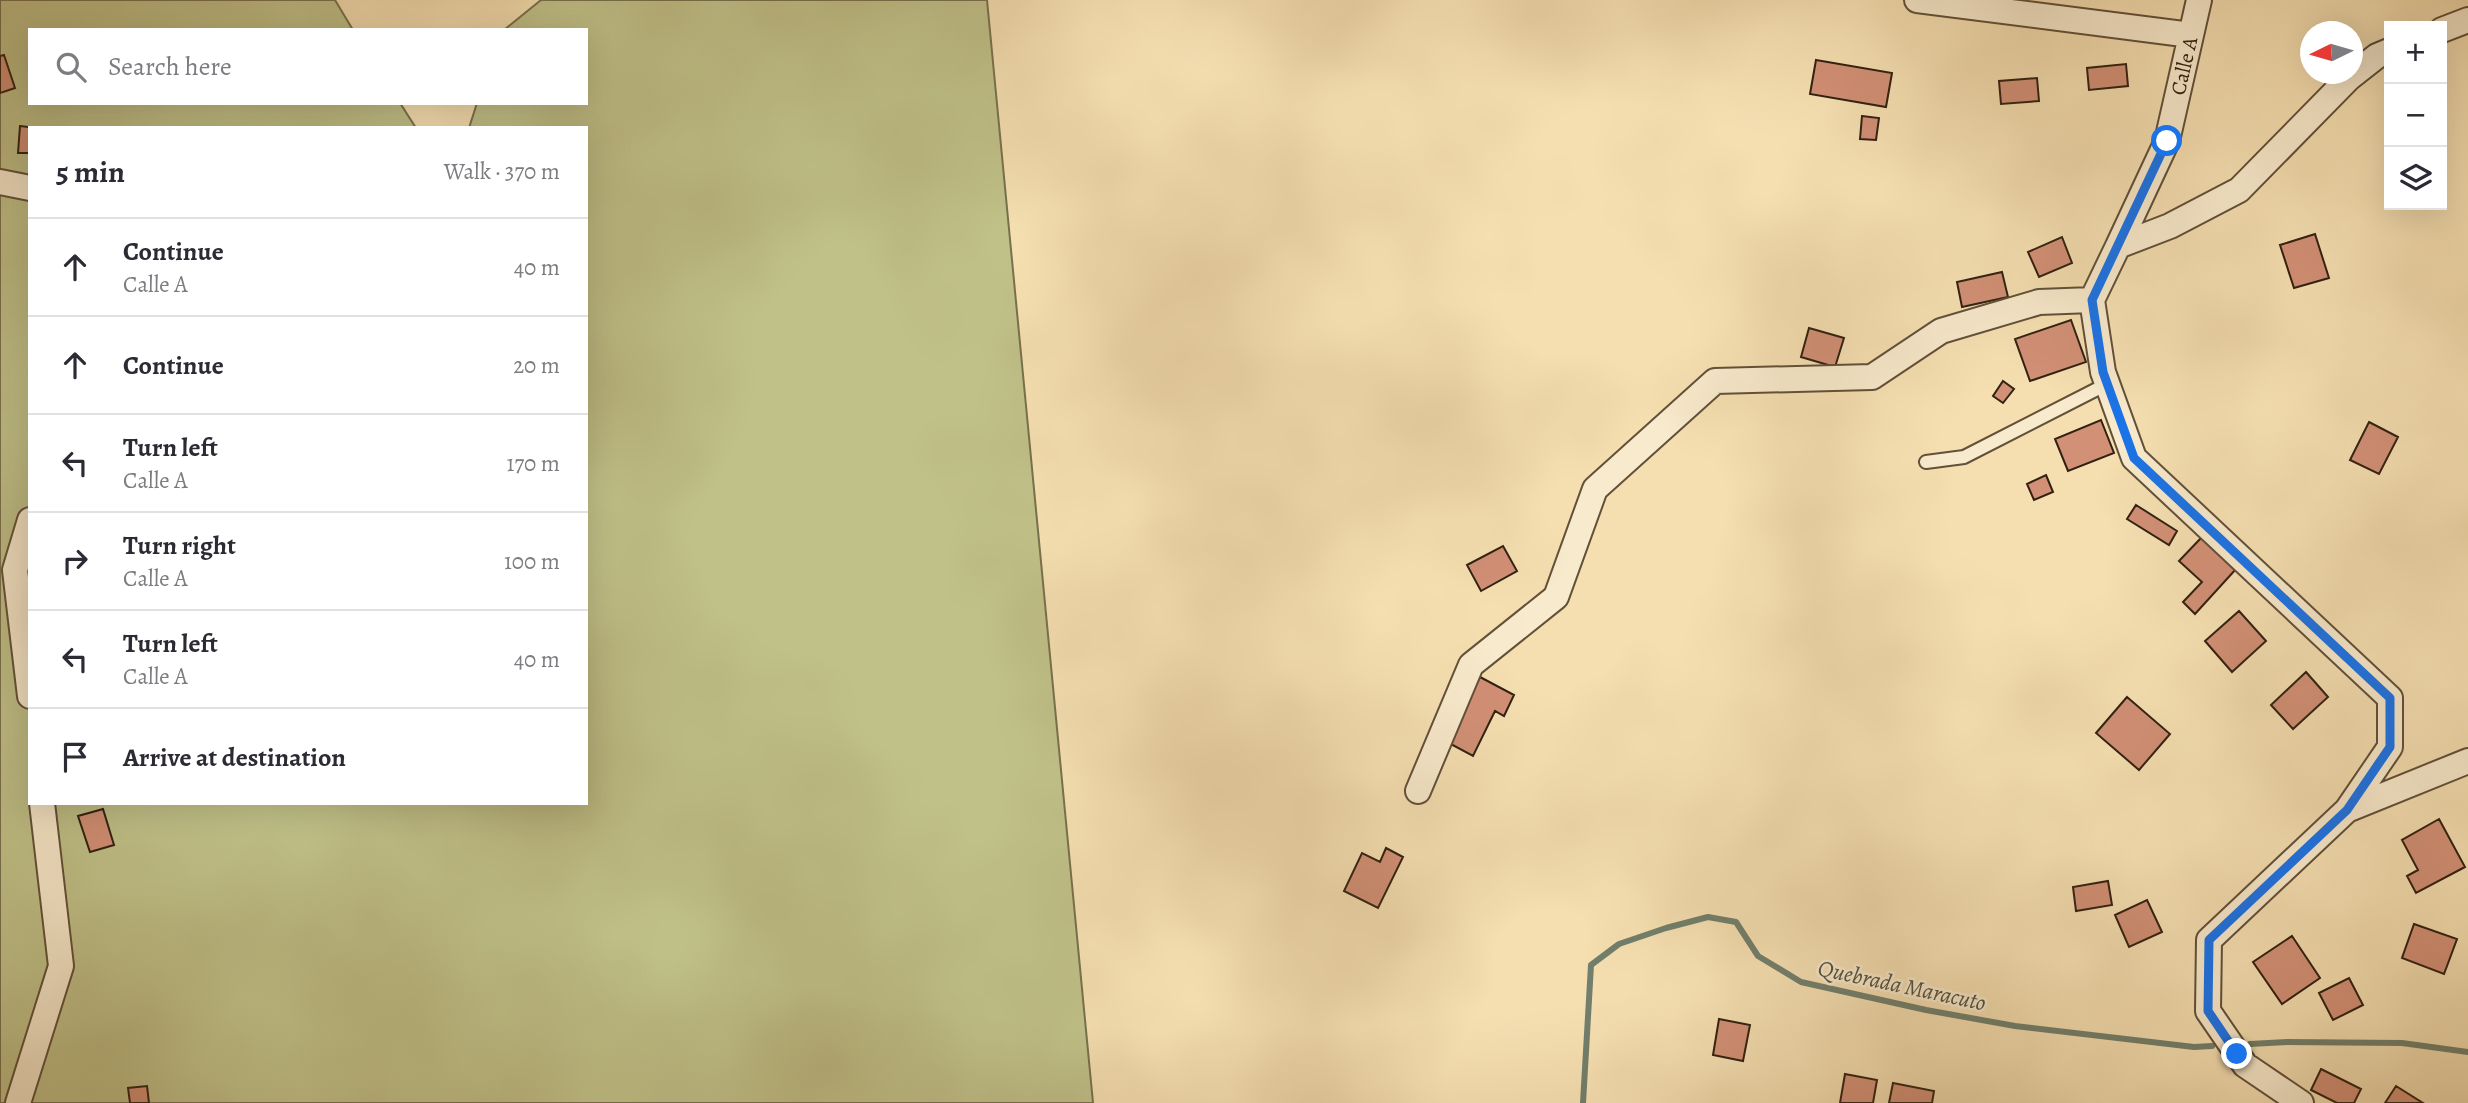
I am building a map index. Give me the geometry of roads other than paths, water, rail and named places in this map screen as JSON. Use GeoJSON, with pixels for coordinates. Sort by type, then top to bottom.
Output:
{"type":"FeatureCollection","features":[{"type":"Feature","properties":{"kind":"street"},"geometry":{"type":"LineString","coordinates":[[1917,0],[2191,34]]}},
{"type":"Feature","properties":{"kind":"street","name":"Calle A"},"geometry":{"type":"LineString","coordinates":[[2092,300],[2167,141],[2199,0]]}},
{"type":"Feature","properties":{"kind":"street"},"geometry":{"type":"LineString","coordinates":[[2447,28],[2468,20]]}},
{"type":"Feature","properties":{"kind":"street"},"geometry":{"type":"LineString","coordinates":[[2118,246],[2170,226],[2239,190],[2349,78],[2384,54]]}},
{"type":"Feature","properties":{"kind":"street"},"geometry":{"type":"LineString","coordinates":[[0,182],[28,188]]}},
{"type":"Feature","properties":{"kind":"street"},"geometry":{"type":"LineString","coordinates":[[1418,791],[1471,665],[1556,597],[1595,489],[1715,381],[1872,377],[1941,331],[2039,302],[2092,300],[2103,372],[2134,458],[2390,698],[2390,747],[2347,810],[2209,940],[2208,1011],[2245,1065],[2301,1103]]}},
{"type":"Feature","properties":{"kind":"street"},"geometry":{"type":"LineString","coordinates":[[28,527],[15,570],[28,679]]}},
{"type":"Feature","properties":{"kind":"street"},"geometry":{"type":"LineString","coordinates":[[2347,810],[2468,761]]}},
{"type":"Feature","properties":{"kind":"street"},"geometry":{"type":"LineString","coordinates":[[18,1103],[61,966],[42,805]]}},
{"type":"Feature","properties":{"kind":"lane"},"geometry":{"type":"LineString","coordinates":[[1926,462],[1964,457],[2107,384]]}},
{"type":"Feature","properties":{"kind":"waterway","name":"Quebrada Maracuto"},"geometry":{"type":"LineString","coordinates":[[1583,1103],[1591,965],[1619,944],[1708,917],[1736,922],[1758,956],[1801,982],[1926,1010],[2015,1026],[2194,1047],[2212,1046]]}},
{"type":"Feature","properties":{"kind":"waterway","name":"Quebrada Maracuto"},"geometry":{"type":"LineString","coordinates":[[2250,1044],[2402,1043],[2468,1052]]}}]}
